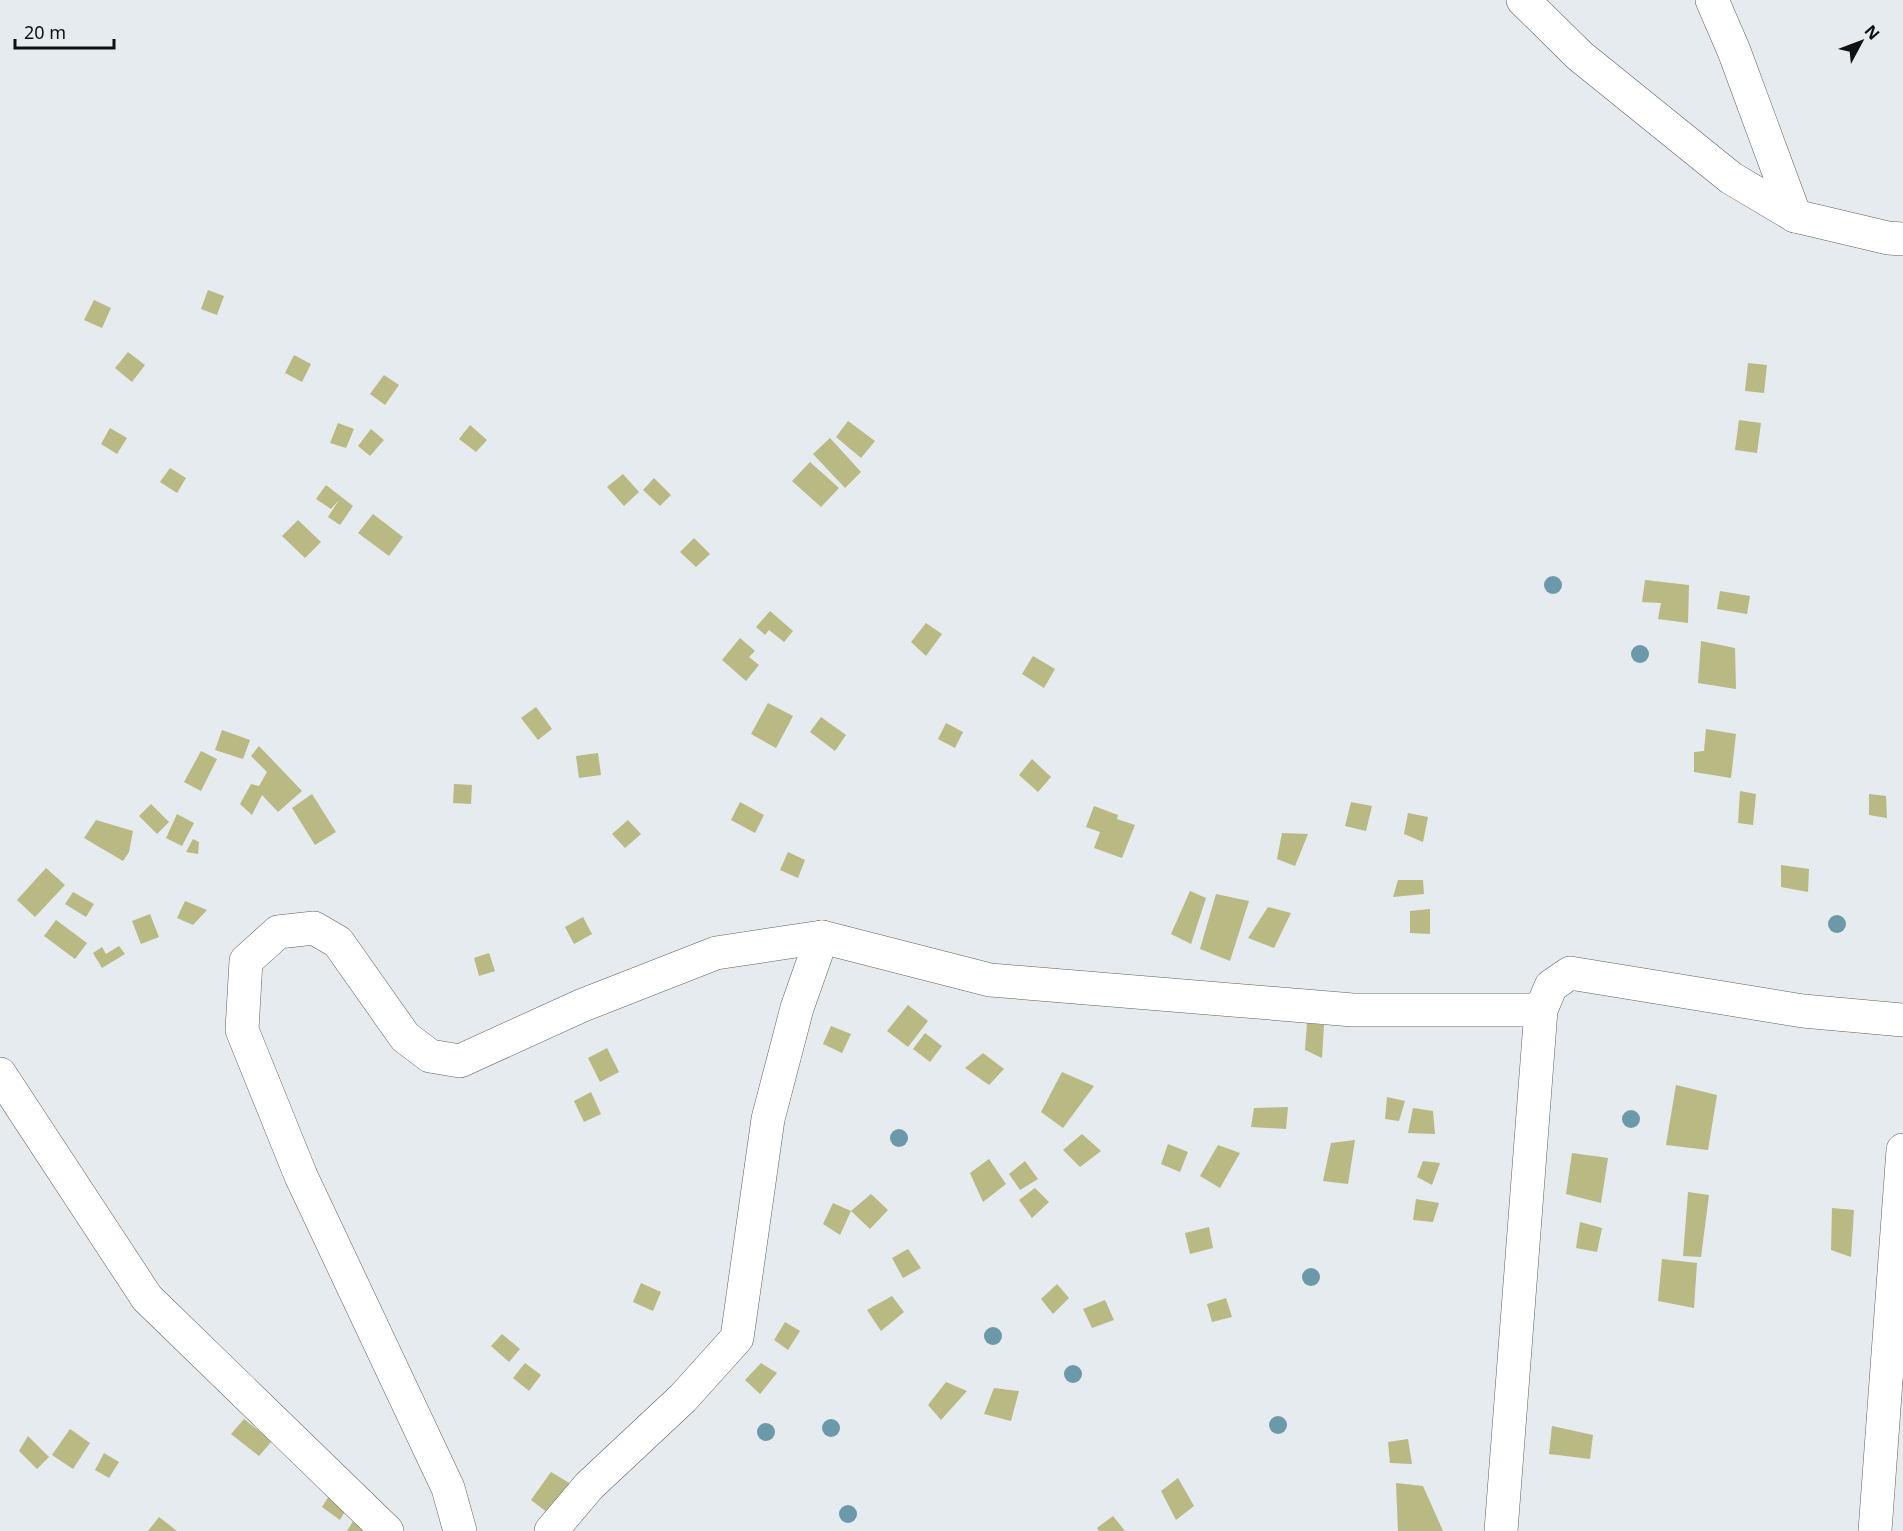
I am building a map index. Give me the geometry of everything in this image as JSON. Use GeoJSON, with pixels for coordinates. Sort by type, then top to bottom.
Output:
{"type":"FeatureCollection","features":[{"type":"Feature","properties":{"kind":"street"},"geometry":{"type":"LineString","coordinates":[[1523,0],[1580,56],[1731,178],[1795,216],[1888,238],[1903,239]]}},
{"type":"Feature","properties":{"kind":"street"},"geometry":{"type":"LineString","coordinates":[[1712,0],[1734,51],[1795,216]]}},
{"type":"Feature","properties":{"kind":"street"},"geometry":{"type":"LineString","coordinates":[[460,1531],[448,1488],[301,1176],[242,1030],[246,962],[278,932],[314,928],[338,942],[405,1038],[430,1056],[460,1061],[582,1005],[716,953],[822,937],[990,980],[1353,1010],[1541,1010]]}},
{"type":"Feature","properties":{"kind":"street"},"geometry":{"type":"LineString","coordinates":[[551,1531],[589,1486],[683,1398],[737,1338],[768,1119],[797,1008],[822,937]]}},
{"type":"Feature","properties":{"kind":"street"},"geometry":{"type":"LineString","coordinates":[[1501,1531],[1541,1010],[1551,986],[1570,974],[1803,1011],[1903,1020]]}},
{"type":"Feature","properties":{"kind":"street"},"geometry":{"type":"LineString","coordinates":[[0,1074],[147,1298],[387,1531]]}},
{"type":"Feature","properties":{"kind":"street"},"geometry":{"type":"LineString","coordinates":[[1875,1531],[1903,1150]]}},
{"type":"Feature","properties":{"kind":"building"},"geometry":{"type":"Polygon","coordinates":[[[208,290],[224,296],[217,315],[201,309],[208,290]]]}},
{"type":"Feature","properties":{"kind":"building"},"geometry":{"type":"Polygon","coordinates":[[[94,300],[111,308],[102,328],[84,320],[94,300]]]}},
{"type":"Feature","properties":{"kind":"building"},"geometry":{"type":"Polygon","coordinates":[[[128,352],[145,365],[132,382],[115,368],[128,352]]]}},
{"type":"Feature","properties":{"kind":"building"},"geometry":{"type":"Polygon","coordinates":[[[294,355],[311,364],[302,382],[285,373],[294,355]]]}},
{"type":"Feature","properties":{"kind":"building"},"geometry":{"type":"Polygon","coordinates":[[[1748,363],[1767,365],[1764,393],[1745,391],[1748,363]]]}},
{"type":"Feature","properties":{"kind":"building"},"geometry":{"type":"Polygon","coordinates":[[[384,375],[399,385],[385,405],[370,394],[384,375]]]}},
{"type":"Feature","properties":{"kind":"building"},"geometry":{"type":"Polygon","coordinates":[[[1739,420],[1761,423],[1757,453],[1735,450],[1739,420]]]}},
{"type":"Feature","properties":{"kind":"building"},"geometry":{"type":"Polygon","coordinates":[[[848,421],[875,441],[861,458],[836,437],[848,421]]]}},
{"type":"Feature","properties":{"kind":"building"},"geometry":{"type":"Polygon","coordinates":[[[338,423],[354,429],[346,448],[330,443],[338,423]]]}},
{"type":"Feature","properties":{"kind":"building"},"geometry":{"type":"Polygon","coordinates":[[[470,425],[487,440],[476,452],[459,439],[470,425]]]}},
{"type":"Feature","properties":{"kind":"building"},"geometry":{"type":"Polygon","coordinates":[[[110,428],[127,438],[117,454],[101,444],[110,428]]]}},
{"type":"Feature","properties":{"kind":"building"},"geometry":{"type":"Polygon","coordinates":[[[371,429],[384,440],[370,456],[358,446],[371,429]]]}},
{"type":"Feature","properties":{"kind":"building"},"geometry":{"type":"Polygon","coordinates":[[[830,438],[861,472],[845,488],[813,454],[830,438]]]}},
{"type":"Feature","properties":{"kind":"building"},"geometry":{"type":"Polygon","coordinates":[[[810,462],[839,488],[821,507],[792,481],[810,462]]]}},
{"type":"Feature","properties":{"kind":"building"},"geometry":{"type":"Polygon","coordinates":[[[170,468],[186,478],[177,493],[160,482],[170,468]]]}},
{"type":"Feature","properties":{"kind":"building"},"geometry":{"type":"Polygon","coordinates":[[[623,474],[639,492],[624,506],[607,487],[623,474]]]}},
{"type":"Feature","properties":{"kind":"building"},"geometry":{"type":"Polygon","coordinates":[[[654,478],[671,495],[660,506],[643,490],[654,478]]]}},
{"type":"Feature","properties":{"kind":"building"},"geometry":{"type":"Polygon","coordinates":[[[326,485],[353,506],[340,525],[328,517],[339,500],[331,509],[316,499],[326,485]]]}},
{"type":"Feature","properties":{"kind":"building"},"geometry":{"type":"Polygon","coordinates":[[[373,514],[403,537],[389,556],[358,533],[373,514]]]}},
{"type":"Feature","properties":{"kind":"building"},"geometry":{"type":"Polygon","coordinates":[[[298,520],[321,542],[305,558],[282,536],[298,520]]]}},
{"type":"Feature","properties":{"kind":"building"},"geometry":{"type":"Polygon","coordinates":[[[694,538],[710,554],[696,567],[680,552],[694,538]]]}},
{"type":"Feature","properties":{"kind":"building"},"geometry":{"type":"Polygon","coordinates":[[[1645,580],[1689,585],[1688,623],[1658,619],[1661,603],[1642,602],[1645,580]]]}},
{"type":"Feature","properties":{"kind":"building"},"geometry":{"type":"Polygon","coordinates":[[[1720,591],[1750,596],[1747,614],[1717,609],[1720,591]]]}},
{"type":"Feature","properties":{"kind":"building"},"geometry":{"type":"Polygon","coordinates":[[[770,611],[793,631],[784,642],[769,630],[765,635],[756,627],[770,611]]]}},
{"type":"Feature","properties":{"kind":"building"},"geometry":{"type":"Polygon","coordinates":[[[926,623],[942,634],[926,656],[911,642],[926,623]]]}},
{"type":"Feature","properties":{"kind":"building"},"geometry":{"type":"Polygon","coordinates":[[[740,638],[755,651],[749,657],[759,665],[746,681],[722,660],[740,638]]]}},
{"type":"Feature","properties":{"kind":"building"},"geometry":{"type":"Polygon","coordinates":[[[1701,641],[1735,648],[1736,689],[1698,683],[1701,641]]]}},
{"type":"Feature","properties":{"kind":"building"},"geometry":{"type":"Polygon","coordinates":[[[1033,656],[1055,669],[1044,688],[1022,674],[1033,656]]]}},
{"type":"Feature","properties":{"kind":"building"},"geometry":{"type":"Polygon","coordinates":[[[768,703],[793,716],[776,748],[751,734],[768,703]]]}},
{"type":"Feature","properties":{"kind":"building"},"geometry":{"type":"Polygon","coordinates":[[[536,707],[552,729],[538,740],[521,718],[536,707]]]}},
{"type":"Feature","properties":{"kind":"building"},"geometry":{"type":"Polygon","coordinates":[[[821,717],[846,735],[835,751],[810,732],[821,717]]]}},
{"type":"Feature","properties":{"kind":"building"},"geometry":{"type":"Polygon","coordinates":[[[946,723],[963,732],[955,748],[938,739],[946,723]]]}},
{"type":"Feature","properties":{"kind":"building"},"geometry":{"type":"Polygon","coordinates":[[[1706,729],[1736,734],[1731,778],[1694,772],[1694,752],[1704,751],[1706,729]]]}},
{"type":"Feature","properties":{"kind":"building"},"geometry":{"type":"Polygon","coordinates":[[[222,730],[250,740],[243,759],[215,750],[222,730]]]}},
{"type":"Feature","properties":{"kind":"building"},"geometry":{"type":"Polygon","coordinates":[[[259,746],[302,791],[278,812],[262,795],[252,815],[240,804],[251,784],[259,786],[267,772],[251,756],[259,746]]]}},
{"type":"Feature","properties":{"kind":"building"},"geometry":{"type":"Polygon","coordinates":[[[201,751],[217,759],[201,791],[184,782],[201,751]]]}},
{"type":"Feature","properties":{"kind":"building"},"geometry":{"type":"Polygon","coordinates":[[[598,753],[601,775],[579,778],[576,756],[598,753]]]}},
{"type":"Feature","properties":{"kind":"building"},"geometry":{"type":"Polygon","coordinates":[[[1032,759],[1051,777],[1038,792],[1019,775],[1032,759]]]}},
{"type":"Feature","properties":{"kind":"building"},"geometry":{"type":"Polygon","coordinates":[[[454,784],[472,785],[471,804],[453,803],[454,784]]]}},
{"type":"Feature","properties":{"kind":"building"},"geometry":{"type":"Polygon","coordinates":[[[1740,791],[1756,794],[1753,825],[1738,823],[1740,791]]]}},
{"type":"Feature","properties":{"kind":"building"},"geometry":{"type":"Polygon","coordinates":[[[312,794],[336,832],[315,845],[292,808],[312,794]]]}},
{"type":"Feature","properties":{"kind":"building"},"geometry":{"type":"Polygon","coordinates":[[[1869,794],[1886,796],[1887,818],[1869,815],[1869,794]]]}},
{"type":"Feature","properties":{"kind":"building"},"geometry":{"type":"Polygon","coordinates":[[[740,802],[764,815],[755,833],[731,820],[740,802]]]}},
{"type":"Feature","properties":{"kind":"building"},"geometry":{"type":"Polygon","coordinates":[[[1351,802],[1372,806],[1366,831],[1345,826],[1351,802]]]}},
{"type":"Feature","properties":{"kind":"building"},"geometry":{"type":"Polygon","coordinates":[[[151,804],[169,822],[157,834],[139,816],[151,804]]]}},
{"type":"Feature","properties":{"kind":"building"},"geometry":{"type":"Polygon","coordinates":[[[1094,806],[1118,815],[1117,819],[1135,825],[1122,858],[1094,848],[1100,832],[1086,827],[1094,806]]]}},
{"type":"Feature","properties":{"kind":"building"},"geometry":{"type":"Polygon","coordinates":[[[1408,813],[1428,817],[1423,842],[1404,834],[1408,813]]]}},
{"type":"Feature","properties":{"kind":"building"},"geometry":{"type":"Polygon","coordinates":[[[177,814],[194,823],[182,846],[166,838],[177,814]]]}},
{"type":"Feature","properties":{"kind":"building"},"geometry":{"type":"Polygon","coordinates":[[[96,820],[133,831],[129,852],[123,861],[84,838],[96,820]]]}},
{"type":"Feature","properties":{"kind":"building"},"geometry":{"type":"Polygon","coordinates":[[[628,820],[641,834],[625,848],[612,834],[628,820]]]}},
{"type":"Feature","properties":{"kind":"building"},"geometry":{"type":"Polygon","coordinates":[[[1282,833],[1308,834],[1295,866],[1277,859],[1282,833]]]}},
{"type":"Feature","properties":{"kind":"building"},"geometry":{"type":"Polygon","coordinates":[[[193,839],[199,842],[198,854],[186,852],[193,839]]]}},
{"type":"Feature","properties":{"kind":"building"},"geometry":{"type":"Polygon","coordinates":[[[788,852],[805,860],[798,878],[780,870],[788,852]]]}},
{"type":"Feature","properties":{"kind":"building"},"geometry":{"type":"Polygon","coordinates":[[[1781,865],[1809,869],[1808,892],[1781,887],[1781,865]]]}},
{"type":"Feature","properties":{"kind":"building"},"geometry":{"type":"Polygon","coordinates":[[[46,868],[65,885],[35,917],[17,900],[46,868]]]}},
{"type":"Feature","properties":{"kind":"building"},"geometry":{"type":"Polygon","coordinates":[[[1398,880],[1423,880],[1424,894],[1393,897],[1398,880]]]}},
{"type":"Feature","properties":{"kind":"building"},"geometry":{"type":"Polygon","coordinates":[[[1190,891],[1206,898],[1191,944],[1171,934],[1190,891]]]}},
{"type":"Feature","properties":{"kind":"building"},"geometry":{"type":"Polygon","coordinates":[[[73,892],[94,904],[86,917],[65,904],[73,892]]]}},
{"type":"Feature","properties":{"kind":"building"},"geometry":{"type":"Polygon","coordinates":[[[1216,894],[1249,901],[1230,961],[1200,949],[1216,894]]]}},
{"type":"Feature","properties":{"kind":"building"},"geometry":{"type":"Polygon","coordinates":[[[185,901],[207,910],[193,925],[177,918],[185,901]]]}},
{"type":"Feature","properties":{"kind":"building"},"geometry":{"type":"Polygon","coordinates":[[[1268,907],[1291,913],[1274,948],[1248,938],[1268,907]]]}},
{"type":"Feature","properties":{"kind":"building"},"geometry":{"type":"Polygon","coordinates":[[[1430,909],[1430,934],[1410,933],[1410,911],[1430,909]]]}},
{"type":"Feature","properties":{"kind":"building"},"geometry":{"type":"Polygon","coordinates":[[[150,914],[159,937],[141,944],[132,921],[150,914]]]}},
{"type":"Feature","properties":{"kind":"building"},"geometry":{"type":"Polygon","coordinates":[[[583,917],[592,934],[574,944],[565,927],[583,917]]]}},
{"type":"Feature","properties":{"kind":"building"},"geometry":{"type":"Polygon","coordinates":[[[56,920],[87,943],[75,959],[44,936],[56,920]]]}},
{"type":"Feature","properties":{"kind":"building"},"geometry":{"type":"Polygon","coordinates":[[[119,946],[125,954],[102,968],[93,953],[102,947],[106,954],[119,946]]]}},
{"type":"Feature","properties":{"kind":"building"},"geometry":{"type":"Polygon","coordinates":[[[489,953],[495,971],[479,976],[474,958],[489,953]]]}},
{"type":"Feature","properties":{"kind":"building"},"geometry":{"type":"Polygon","coordinates":[[[908,1005],[928,1021],[908,1047],[887,1031],[908,1005]]]}},
{"type":"Feature","properties":{"kind":"building"},"geometry":{"type":"Polygon","coordinates":[[[1307,1023],[1324,1025],[1322,1058],[1305,1050],[1307,1023]]]}},
{"type":"Feature","properties":{"kind":"building"},"geometry":{"type":"Polygon","coordinates":[[[831,1026],[851,1034],[842,1053],[823,1044],[831,1026]]]}},
{"type":"Feature","properties":{"kind":"building"},"geometry":{"type":"Polygon","coordinates":[[[925,1033],[942,1046],[930,1062],[913,1049],[925,1033]]]}},
{"type":"Feature","properties":{"kind":"building"},"geometry":{"type":"Polygon","coordinates":[[[607,1048],[619,1072],[600,1082],[588,1058],[607,1048]]]}},
{"type":"Feature","properties":{"kind":"building"},"geometry":{"type":"Polygon","coordinates":[[[983,1053],[1004,1069],[989,1085],[965,1068],[983,1053]]]}},
{"type":"Feature","properties":{"kind":"building"},"geometry":{"type":"Polygon","coordinates":[[[1062,1072],[1094,1086],[1063,1128],[1041,1112],[1062,1072]]]}},
{"type":"Feature","properties":{"kind":"building"},"geometry":{"type":"Polygon","coordinates":[[[1676,1085],[1717,1095],[1708,1150],[1666,1145],[1676,1085]]]}},
{"type":"Feature","properties":{"kind":"building"},"geometry":{"type":"Polygon","coordinates":[[[591,1092],[601,1114],[584,1122],[574,1101],[591,1092]]]}},
{"type":"Feature","properties":{"kind":"building"},"geometry":{"type":"Polygon","coordinates":[[[1387,1097],[1405,1101],[1399,1121],[1385,1119],[1387,1097]]]}},
{"type":"Feature","properties":{"kind":"building"},"geometry":{"type":"Polygon","coordinates":[[[1288,1107],[1286,1129],[1251,1127],[1254,1108],[1288,1107]]]}},
{"type":"Feature","properties":{"kind":"building"},"geometry":{"type":"Polygon","coordinates":[[[1413,1108],[1433,1111],[1435,1134],[1408,1133],[1413,1108]]]}},
{"type":"Feature","properties":{"kind":"building"},"geometry":{"type":"Polygon","coordinates":[[[1082,1134],[1101,1151],[1080,1167],[1063,1150],[1082,1134]]]}},
{"type":"Feature","properties":{"kind":"building"},"geometry":{"type":"Polygon","coordinates":[[[1355,1140],[1348,1184],[1323,1181],[1331,1143],[1355,1140]]]}},
{"type":"Feature","properties":{"kind":"building"},"geometry":{"type":"Polygon","coordinates":[[[1168,1144],[1188,1152],[1180,1172],[1161,1164],[1168,1144]]]}},
{"type":"Feature","properties":{"kind":"building"},"geometry":{"type":"Polygon","coordinates":[[[1218,1145],[1240,1153],[1220,1188],[1200,1176],[1218,1145]]]}},
{"type":"Feature","properties":{"kind":"building"},"geometry":{"type":"Polygon","coordinates":[[[1572,1153],[1608,1158],[1601,1203],[1566,1194],[1572,1153]]]}},
{"type":"Feature","properties":{"kind":"building"},"geometry":{"type":"Polygon","coordinates":[[[989,1159],[1006,1184],[983,1202],[970,1173],[989,1159]]]}},
{"type":"Feature","properties":{"kind":"building"},"geometry":{"type":"Polygon","coordinates":[[[1025,1161],[1038,1179],[1020,1190],[1009,1174],[1025,1161]]]}},
{"type":"Feature","properties":{"kind":"building"},"geometry":{"type":"Polygon","coordinates":[[[1423,1161],[1440,1163],[1432,1185],[1417,1177],[1423,1161]]]}},
{"type":"Feature","properties":{"kind":"building"},"geometry":{"type":"Polygon","coordinates":[[[1035,1188],[1049,1202],[1032,1218],[1019,1200],[1035,1188]]]}},
{"type":"Feature","properties":{"kind":"building"},"geometry":{"type":"Polygon","coordinates":[[[1688,1192],[1709,1195],[1701,1257],[1683,1256],[1688,1192]]]}},
{"type":"Feature","properties":{"kind":"building"},"geometry":{"type":"Polygon","coordinates":[[[871,1194],[888,1210],[870,1229],[851,1211],[871,1194]]]}},
{"type":"Feature","properties":{"kind":"building"},"geometry":{"type":"Polygon","coordinates":[[[1416,1199],[1439,1203],[1433,1222],[1413,1220],[1416,1199]]]}},
{"type":"Feature","properties":{"kind":"building"},"geometry":{"type":"Polygon","coordinates":[[[833,1203],[851,1211],[840,1235],[823,1224],[833,1203]]]}},
{"type":"Feature","properties":{"kind":"building"},"geometry":{"type":"Polygon","coordinates":[[[1832,1208],[1854,1210],[1851,1257],[1831,1250],[1832,1208]]]}},
{"type":"Feature","properties":{"kind":"building"},"geometry":{"type":"Polygon","coordinates":[[[1580,1222],[1602,1228],[1597,1252],[1576,1248],[1580,1222]]]}},
{"type":"Feature","properties":{"kind":"building"},"geometry":{"type":"Polygon","coordinates":[[[1209,1227],[1213,1248],[1190,1254],[1185,1233],[1209,1227]]]}},
{"type":"Feature","properties":{"kind":"building"},"geometry":{"type":"Polygon","coordinates":[[[908,1249],[921,1268],[903,1278],[892,1258],[908,1249]]]}},
{"type":"Feature","properties":{"kind":"building"},"geometry":{"type":"Polygon","coordinates":[[[1662,1259],[1697,1263],[1694,1308],[1658,1301],[1662,1259]]]}},
{"type":"Feature","properties":{"kind":"building"},"geometry":{"type":"Polygon","coordinates":[[[641,1283],[661,1292],[653,1311],[633,1302],[641,1283]]]}},
{"type":"Feature","properties":{"kind":"building"},"geometry":{"type":"Polygon","coordinates":[[[1057,1284],[1069,1298],[1053,1314],[1041,1299],[1057,1284]]]}},
{"type":"Feature","properties":{"kind":"building"},"geometry":{"type":"Polygon","coordinates":[[[892,1296],[904,1312],[881,1331],[867,1310],[892,1296]]]}},
{"type":"Feature","properties":{"kind":"building"},"geometry":{"type":"Polygon","coordinates":[[[1226,1298],[1232,1317],[1212,1322],[1207,1304],[1226,1298]]]}},
{"type":"Feature","properties":{"kind":"building"},"geometry":{"type":"Polygon","coordinates":[[[1105,1300],[1114,1320],[1092,1328],[1083,1309],[1105,1300]]]}},
{"type":"Feature","properties":{"kind":"building"},"geometry":{"type":"Polygon","coordinates":[[[785,1322],[800,1331],[788,1350],[774,1340],[785,1322]]]}},
{"type":"Feature","properties":{"kind":"building"},"geometry":{"type":"Polygon","coordinates":[[[502,1334],[520,1349],[509,1362],[491,1346],[502,1334]]]}},
{"type":"Feature","properties":{"kind":"building"},"geometry":{"type":"Polygon","coordinates":[[[525,1363],[541,1375],[529,1391],[513,1378],[525,1363]]]}},
{"type":"Feature","properties":{"kind":"building"},"geometry":{"type":"Polygon","coordinates":[[[761,1363],[777,1373],[760,1394],[745,1380],[761,1363]]]}},
{"type":"Feature","properties":{"kind":"building"},"geometry":{"type":"Polygon","coordinates":[[[946,1382],[967,1391],[941,1420],[928,1405],[946,1382]]]}},
{"type":"Feature","properties":{"kind":"building"},"geometry":{"type":"Polygon","coordinates":[[[994,1388],[1019,1391],[1011,1421],[984,1414],[994,1388]]]}},
{"type":"Feature","properties":{"kind":"building"},"geometry":{"type":"Polygon","coordinates":[[[244,1419],[272,1441],[259,1456],[231,1434],[244,1419]]]}},
{"type":"Feature","properties":{"kind":"building"},"geometry":{"type":"Polygon","coordinates":[[[1552,1426],[1593,1435],[1590,1459],[1549,1454],[1552,1426]]]}},
{"type":"Feature","properties":{"kind":"building"},"geometry":{"type":"Polygon","coordinates":[[[70,1429],[90,1443],[73,1469],[52,1455],[70,1429]]]}},
{"type":"Feature","properties":{"kind":"building"},"geometry":{"type":"Polygon","coordinates":[[[28,1436],[49,1457],[37,1469],[19,1451],[28,1436]]]}},
{"type":"Feature","properties":{"kind":"building"},"geometry":{"type":"Polygon","coordinates":[[[1408,1439],[1412,1464],[1390,1463],[1388,1442],[1408,1439]]]}},
{"type":"Feature","properties":{"kind":"building"},"geometry":{"type":"Polygon","coordinates":[[[104,1453],[119,1462],[109,1478],[95,1470],[104,1453]]]}},
{"type":"Feature","properties":{"kind":"building"},"geometry":{"type":"Polygon","coordinates":[[[551,1472],[571,1484],[548,1513],[531,1500],[551,1472]]]}},
{"type":"Feature","properties":{"kind":"building"},"geometry":{"type":"Polygon","coordinates":[[[1178,1478],[1194,1506],[1176,1520],[1161,1491],[1178,1478]]]}},
{"type":"Feature","properties":{"kind":"building"},"geometry":{"type":"Polygon","coordinates":[[[1396,1483],[1423,1486],[1443,1531],[1398,1531],[1396,1483]]]}},
{"type":"Feature","properties":{"kind":"building"},"geometry":{"type":"Polygon","coordinates":[[[334,1488],[348,1506],[340,1520],[322,1507],[334,1488]]]}},
{"type":"Feature","properties":{"kind":"building"},"geometry":{"type":"Polygon","coordinates":[[[358,1513],[376,1531],[347,1531],[358,1513]]]}},
{"type":"Feature","properties":{"kind":"building"},"geometry":{"type":"Polygon","coordinates":[[[1113,1516],[1125,1531],[1099,1531],[1097,1528],[1113,1516]]]}},
{"type":"Feature","properties":{"kind":"building"},"geometry":{"type":"Polygon","coordinates":[[[159,1517],[177,1531],[148,1531],[159,1517]]]}}]}
